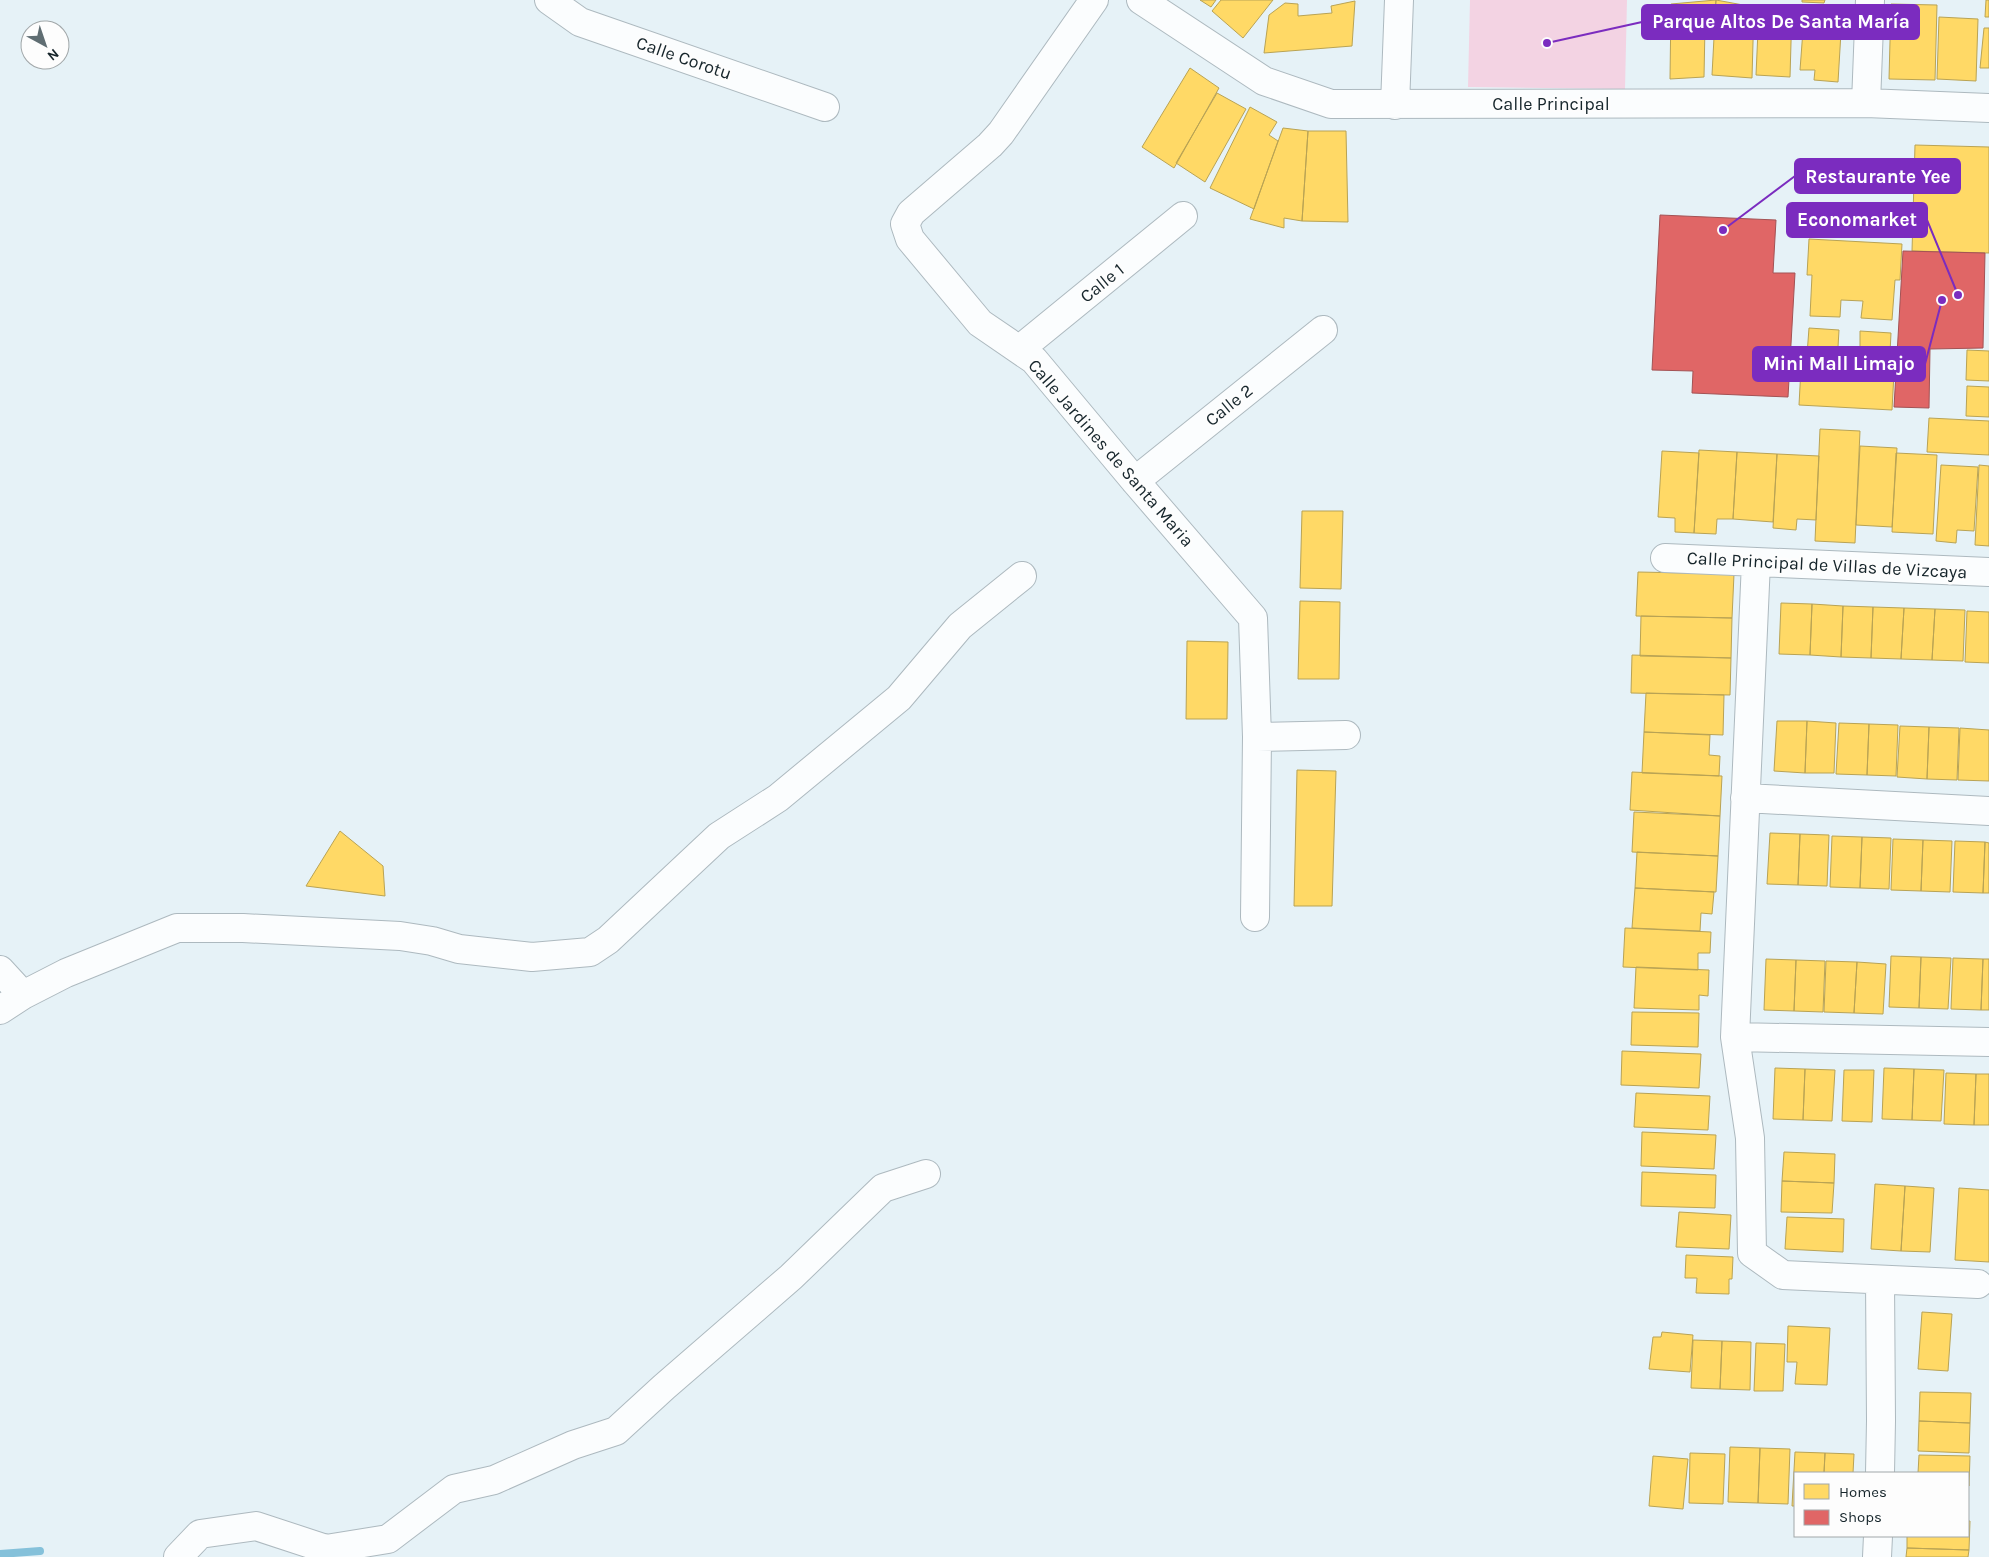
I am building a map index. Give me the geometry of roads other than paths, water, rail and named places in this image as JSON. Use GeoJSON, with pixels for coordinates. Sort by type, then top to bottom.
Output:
{"type":"FeatureCollection","features":[{"type":"Feature","properties":{"kind":"street","name":"Calle Corotu"},"geometry":{"type":"LineString","coordinates":[[549,0],[580,22],[825,107]]}},
{"type":"Feature","properties":{"kind":"street","name":"Calle Jardines de Santa Maria"},"geometry":{"type":"LineString","coordinates":[[1094,0],[1001,133],[990,145],[911,213],[905,224],[910,239],[980,323],[1034,360],[1134,481],[1253,618],[1257,737],[1255,917]]}},
{"type":"Feature","properties":{"kind":"street","name":"Calle Principal"},"geometry":{"type":"LineString","coordinates":[[1141,0],[1264,81],[1331,104],[1866,103],[1989,108]]}},
{"type":"Feature","properties":{"kind":"street"},"geometry":{"type":"LineString","coordinates":[[1395,105],[1399,0]]}},
{"type":"Feature","properties":{"kind":"street"},"geometry":{"type":"LineString","coordinates":[[1866,103],[1870,0]]}},
{"type":"Feature","properties":{"kind":"street","name":"Calle 1"},"geometry":{"type":"LineString","coordinates":[[1020,349],[1183,216]]}},
{"type":"Feature","properties":{"kind":"street","name":"Calle 2"},"geometry":{"type":"LineString","coordinates":[[1134,481],[1323,330]]}},
{"type":"Feature","properties":{"kind":"street","name":"Calle Principal de Villas de Vizcaya"},"geometry":{"type":"LineString","coordinates":[[1665,558],[1989,572]]}},
{"type":"Feature","properties":{"kind":"street"},"geometry":{"type":"LineString","coordinates":[[1756,562],[1735,1037],[1750,1138],[1752,1253],[1783,1275],[1978,1284]]}},
{"type":"Feature","properties":{"kind":"street"},"geometry":{"type":"LineString","coordinates":[[0,1010],[23,995],[66,973],[177,928],[243,928],[400,936],[432,941],[459,949],[532,958],[590,952],[608,940],[719,836],[778,798],[899,698],[960,626],[1022,576]]}},
{"type":"Feature","properties":{"kind":"street"},"geometry":{"type":"LineString","coordinates":[[1257,737],[1346,735]]}},
{"type":"Feature","properties":{"kind":"street"},"geometry":{"type":"LineString","coordinates":[[1745,798],[1989,811]]}},
{"type":"Feature","properties":{"kind":"street"},"geometry":{"type":"LineString","coordinates":[[0,970],[23,995]]}},
{"type":"Feature","properties":{"kind":"street"},"geometry":{"type":"LineString","coordinates":[[1735,1037],[1989,1042]]}},
{"type":"Feature","properties":{"kind":"street"},"geometry":{"type":"LineString","coordinates":[[178,1557],[200,1534],[256,1526],[326,1549],[388,1539],[454,1489],[494,1480],[573,1445],[616,1431],[664,1386],[791,1277],[883,1188],[926,1174]]}},
{"type":"Feature","properties":{"kind":"street"},"geometry":{"type":"LineString","coordinates":[[1880,1280],[1880,1472]]}},
{"type":"Feature","properties":{"kind":"street"},"geometry":{"type":"LineString","coordinates":[[1877,1557],[1878,1537]]}},
{"type":"Feature","properties":{"kind":"waterway"},"geometry":{"type":"LineString","coordinates":[[0,1554],[40,1551]]}},
{"type":"Feature","properties":{"kind":"place","name":"Parque Altos De Santa María"},"geometry":{"type":"Point","coordinates":[1547,43]}},
{"type":"Feature","properties":{"kind":"place","name":"Restaurante Yee"},"geometry":{"type":"Point","coordinates":[1723,230]}},
{"type":"Feature","properties":{"kind":"place","name":"Economarket"},"geometry":{"type":"Point","coordinates":[1958,295]}},
{"type":"Feature","properties":{"kind":"place","name":"Mini Mall Limajo"},"geometry":{"type":"Point","coordinates":[1942,300]}}]}
